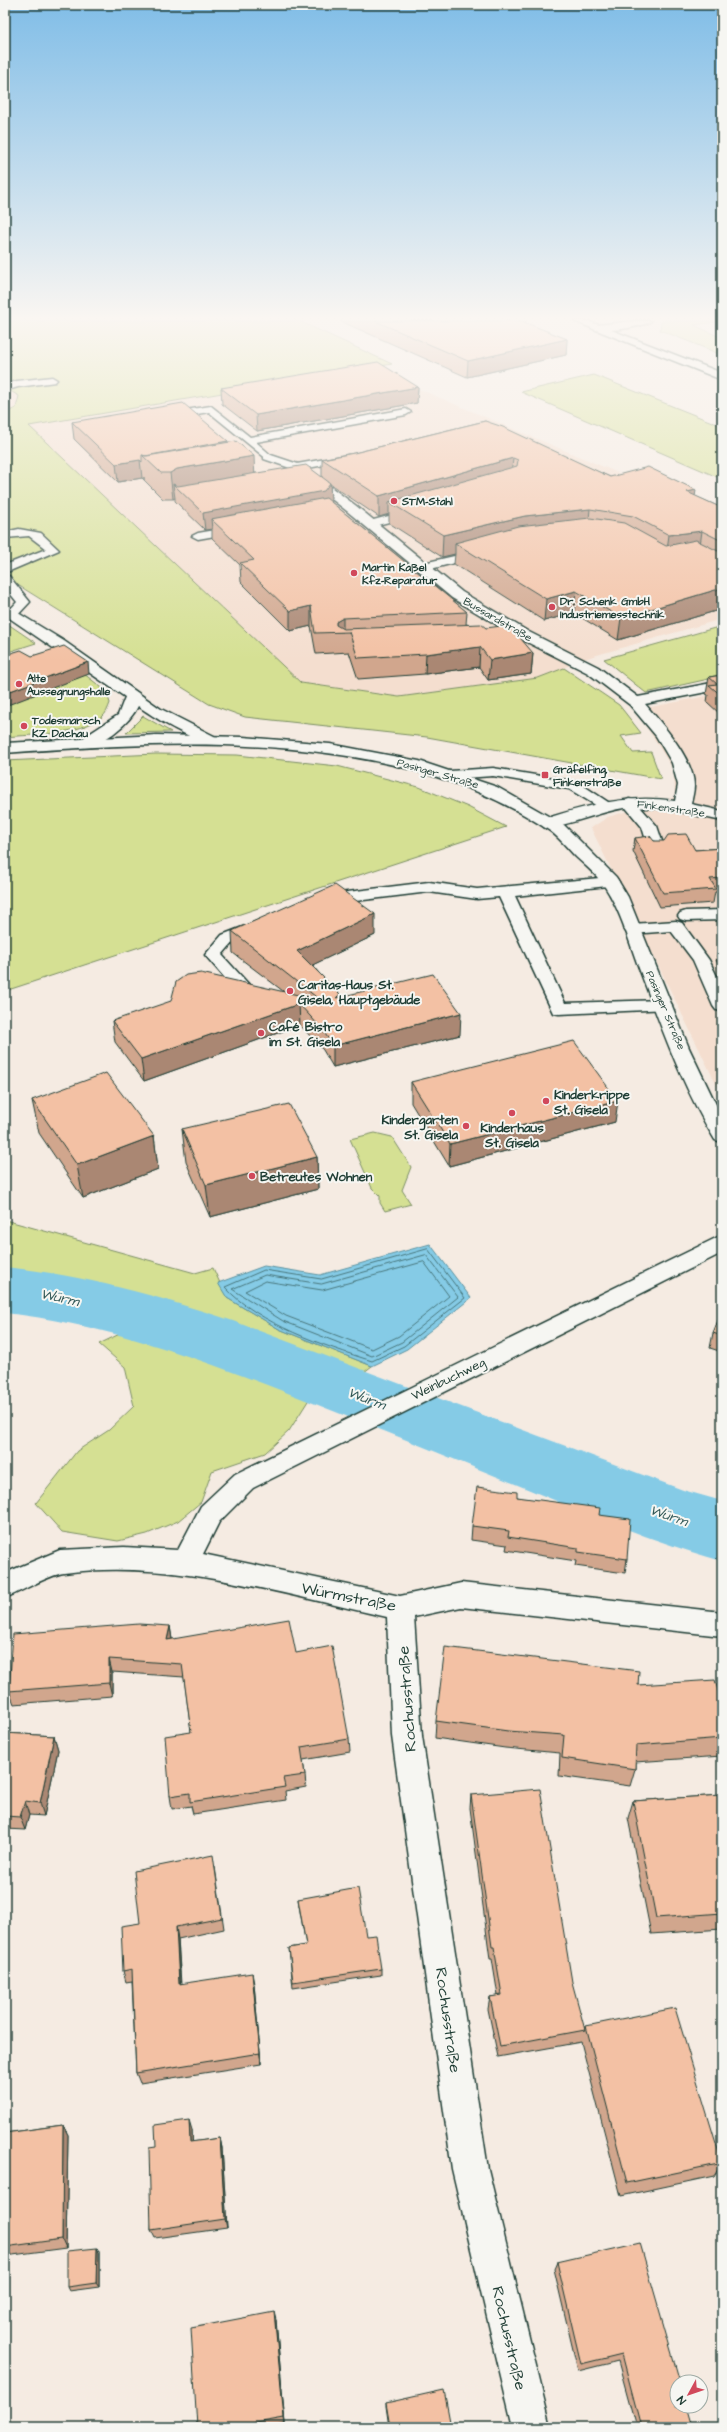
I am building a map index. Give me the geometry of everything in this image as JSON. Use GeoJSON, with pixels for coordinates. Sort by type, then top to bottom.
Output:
{"type":"FeatureCollection","features":[{"type":"Feature","properties":{"kind":"street","name":"Bussardstraße"},"geometry":{"type":"LineString","coordinates":[[268,457],[296,473],[309,477],[351,508],[457,595],[524,635],[593,670],[635,702],[662,734],[680,763],[686,785],[682,808]]}},
{"type":"Feature","properties":{"kind":"street"},"geometry":{"type":"LineString","coordinates":[[9,612],[60,644],[133,696],[176,724],[209,739]]}},
{"type":"Feature","properties":{"kind":"street"},"geometry":{"type":"LineString","coordinates":[[635,702],[722,685]]}},
{"type":"Feature","properties":{"kind":"street"},"geometry":{"type":"LineString","coordinates":[[88,741],[122,720],[132,708],[133,696]]}},
{"type":"Feature","properties":{"kind":"street","name":"Pasinger Straße"},"geometry":{"type":"LineString","coordinates":[[5,748],[88,741],[209,739],[342,751],[394,760],[450,775],[482,785],[523,806],[550,823],[580,849],[611,882],[632,929],[696,1085],[722,1135]]}},
{"type":"Feature","properties":{"kind":"street","name":"Finkenstraße"},"geometry":{"type":"LineString","coordinates":[[550,823],[608,806],[629,803],[682,808],[722,816]]}},
{"type":"Feature","properties":{"kind":"street","name":"Weinbuchweg"},"geometry":{"type":"LineString","coordinates":[[186,1562],[210,1514],[244,1481],[361,1421],[722,1243]]}},
{"type":"Feature","properties":{"kind":"street","name":"Würmstraße"},"geometry":{"type":"LineString","coordinates":[[5,1586],[60,1562],[124,1559],[186,1562],[400,1608],[461,1595],[722,1624]]}},
{"type":"Feature","properties":{"kind":"street","name":"Rochusstraße"},"geometry":{"type":"LineString","coordinates":[[400,1608],[407,1736],[470,2169],[532,2427]]}},
{"type":"Feature","properties":{"kind":"lane"},"geometry":{"type":"LineString","coordinates":[[241,434],[268,457]]}},
{"type":"Feature","properties":{"kind":"lane"},"geometry":{"type":"LineString","coordinates":[[248,440],[279,434]]}},
{"type":"Feature","properties":{"kind":"lane"},"geometry":{"type":"LineString","coordinates":[[296,473],[361,456]]}},
{"type":"Feature","properties":{"kind":"lane"},"geometry":{"type":"LineString","coordinates":[[254,459],[268,457]]}},
{"type":"Feature","properties":{"kind":"lane"},"geometry":{"type":"LineString","coordinates":[[335,511],[351,508]]}},
{"type":"Feature","properties":{"kind":"lane"},"geometry":{"type":"LineString","coordinates":[[370,524],[427,509]]}},
{"type":"Feature","properties":{"kind":"lane"},"geometry":{"type":"LineString","coordinates":[[198,536],[251,526]]}},
{"type":"Feature","properties":{"kind":"lane"},"geometry":{"type":"LineString","coordinates":[[5,535],[20,530],[44,538],[53,550],[8,565]]}},
{"type":"Feature","properties":{"kind":"lane"},"geometry":{"type":"LineString","coordinates":[[423,567],[496,549]]}},
{"type":"Feature","properties":{"kind":"lane"},"geometry":{"type":"LineString","coordinates":[[5,579],[24,602],[9,612]]}},
{"type":"Feature","properties":{"kind":"lane"},"geometry":{"type":"LineString","coordinates":[[503,636],[524,635]]}},
{"type":"Feature","properties":{"kind":"lane"},"geometry":{"type":"LineString","coordinates":[[450,775],[493,772],[573,785],[608,806]]}},
{"type":"Feature","properties":{"kind":"lane"},"geometry":{"type":"LineString","coordinates":[[629,803],[649,826],[657,850]]}},
{"type":"Feature","properties":{"kind":"lane"},"geometry":{"type":"LineString","coordinates":[[307,906],[328,898],[429,887],[476,894],[611,882]]}},
{"type":"Feature","properties":{"kind":"lane"},"geometry":{"type":"LineString","coordinates":[[505,892],[559,1009],[663,1005]]}},
{"type":"Feature","properties":{"kind":"lane"},"geometry":{"type":"LineString","coordinates":[[632,929],[683,916],[722,915]]}},
{"type":"Feature","properties":{"kind":"lane"},"geometry":{"type":"LineString","coordinates":[[683,916],[722,1006]]}},
{"type":"Feature","properties":{"kind":"lane"},"geometry":{"type":"LineString","coordinates":[[244,989],[213,955],[228,938],[271,921]]}},
{"type":"Feature","properties":{"kind":"shaded area"},"geometry":{"type":"Polygon","coordinates":[[[37,434],[527,434],[673,496],[722,525],[722,619],[590,657],[538,678],[399,697],[301,683],[37,434]]]}},
{"type":"Feature","properties":{"kind":"shaded area"},"geometry":{"type":"Polygon","coordinates":[[[722,693],[722,1096],[591,828],[608,817],[675,797],[674,771],[636,710],[722,693]]]}},
{"type":"Feature","properties":{"kind":"green space"},"geometry":{"type":"Polygon","coordinates":[[[5,434],[38,434],[301,683],[399,697],[538,678],[564,668],[619,705],[641,733],[621,736],[633,753],[651,752],[661,779],[427,737],[245,717],[209,704],[5,577],[5,434]]]}},
{"type":"Feature","properties":{"kind":"green space"},"geometry":{"type":"Polygon","coordinates":[[[619,434],[722,434],[722,479],[619,434]]]}},
{"type":"Feature","properties":{"kind":"green space"},"geometry":{"type":"Polygon","coordinates":[[[5,622],[36,643],[8,652],[35,669],[65,659],[106,691],[110,703],[103,716],[92,723],[68,731],[5,737],[5,622]]]}},
{"type":"Feature","properties":{"kind":"green space"},"geometry":{"type":"Polygon","coordinates":[[[722,626],[722,676],[646,693],[604,659],[722,626]]]}},
{"type":"Feature","properties":{"kind":"green space"},"geometry":{"type":"Polygon","coordinates":[[[143,716],[171,732],[126,733],[143,716]]]}},
{"type":"Feature","properties":{"kind":"green space"},"geometry":{"type":"Polygon","coordinates":[[[156,754],[237,755],[337,766],[419,787],[468,807],[506,827],[5,991],[5,761],[156,754]]]}},
{"type":"Feature","properties":{"kind":"green space"},"geometry":{"type":"Polygon","coordinates":[[[375,1133],[392,1137],[411,1167],[402,1190],[411,1204],[385,1211],[380,1203],[380,1196],[372,1188],[350,1139],[375,1133]]]}},
{"type":"Feature","properties":{"kind":"green space"},"geometry":{"type":"Polygon","coordinates":[[[5,1220],[195,1273],[213,1268],[227,1298],[279,1329],[372,1366],[351,1382],[199,1329],[26,1274],[5,1272],[5,1220]]]}},
{"type":"Feature","properties":{"kind":"green space"},"geometry":{"type":"Polygon","coordinates":[[[136,1326],[248,1358],[306,1379],[313,1393],[289,1431],[265,1453],[212,1471],[201,1502],[178,1521],[147,1534],[118,1541],[62,1532],[36,1503],[77,1451],[109,1430],[134,1406],[125,1367],[99,1344],[136,1326]]]}},
{"type":"Feature","properties":{"kind":"water"},"geometry":{"type":"Polygon","coordinates":[[[430,1244],[471,1298],[407,1349],[372,1366],[279,1329],[227,1298],[218,1283],[264,1266],[320,1275],[430,1244]]]}},
{"type":"Feature","properties":{"kind":"building"},"geometry":{"type":"Polygon","coordinates":[[[85,434],[220,434],[228,441],[145,456],[142,455],[142,462],[140,460],[116,464],[85,434]]]}},
{"type":"Feature","properties":{"kind":"building"},"geometry":{"type":"Polygon","coordinates":[[[430,434],[519,434],[610,477],[648,467],[696,490],[687,492],[722,508],[722,541],[702,531],[669,535],[633,516],[590,509],[525,516],[443,535],[389,502],[517,466],[518,460],[513,458],[379,496],[322,459],[354,453],[430,434]]]}},
{"type":"Feature","properties":{"kind":"building"},"geometry":{"type":"Polygon","coordinates":[[[236,441],[254,456],[177,469],[170,473],[161,473],[142,455],[147,456],[236,441]]]}},
{"type":"Feature","properties":{"kind":"building"},"geometry":{"type":"Polygon","coordinates":[[[306,465],[330,483],[324,491],[203,513],[173,484],[178,486],[306,465]]]}},
{"type":"Feature","properties":{"kind":"building"},"geometry":{"type":"Polygon","coordinates":[[[326,498],[467,612],[343,618],[336,622],[336,625],[343,629],[481,624],[486,628],[509,625],[533,653],[490,660],[480,647],[426,654],[358,658],[349,632],[315,633],[311,606],[290,611],[240,563],[254,560],[211,519],[326,498]]]}},
{"type":"Feature","properties":{"kind":"building"},"geometry":{"type":"Polygon","coordinates":[[[590,518],[624,523],[666,546],[696,540],[722,553],[722,588],[621,618],[576,591],[546,599],[455,543],[518,526],[590,518]]]}},
{"type":"Feature","properties":{"kind":"building"},"geometry":{"type":"Polygon","coordinates":[[[64,646],[88,662],[5,693],[5,656],[21,650],[32,656],[64,646]]]}},
{"type":"Feature","properties":{"kind":"building"},"geometry":{"type":"Polygon","coordinates":[[[722,675],[722,696],[709,685],[717,684],[709,677],[722,675]]]}},
{"type":"Feature","properties":{"kind":"building"},"geometry":{"type":"Polygon","coordinates":[[[686,834],[695,850],[722,848],[722,878],[710,879],[716,889],[663,893],[635,838],[650,836],[654,841],[664,841],[668,835],[686,834]]]}},
{"type":"Feature","properties":{"kind":"building"},"geometry":{"type":"Polygon","coordinates":[[[335,885],[375,914],[297,951],[340,994],[336,998],[433,974],[461,1013],[333,1046],[322,1029],[299,1004],[141,1059],[112,1021],[171,1001],[176,982],[186,975],[201,973],[320,1000],[232,931],[335,885]]]}},
{"type":"Feature","properties":{"kind":"building","name":"Kinderhaus St. Gisela"},"geometry":{"type":"Polygon","coordinates":[[[574,1041],[618,1101],[450,1144],[411,1082],[574,1041]]]}},
{"type":"Feature","properties":{"kind":"building"},"geometry":{"type":"Polygon","coordinates":[[[106,1073],[154,1136],[77,1165],[32,1100],[106,1073]]]}},
{"type":"Feature","properties":{"kind":"building"},"geometry":{"type":"Polygon","coordinates":[[[289,1104],[317,1157],[206,1185],[182,1129],[289,1104]]]}},
{"type":"Feature","properties":{"kind":"building"},"geometry":{"type":"Polygon","coordinates":[[[722,1311],[722,1336],[713,1333],[722,1311]]]}},
{"type":"Feature","properties":{"kind":"building"},"geometry":{"type":"Polygon","coordinates":[[[477,1487],[517,1492],[517,1497],[600,1508],[599,1515],[630,1519],[627,1559],[578,1552],[578,1548],[508,1537],[509,1531],[472,1526],[477,1487]]]}},
{"type":"Feature","properties":{"kind":"building"},"geometry":{"type":"Polygon","coordinates":[[[289,1619],[296,1653],[332,1646],[349,1739],[301,1747],[305,1775],[283,1778],[285,1787],[190,1802],[190,1793],[170,1796],[165,1736],[191,1732],[182,1664],[109,1659],[109,1683],[9,1691],[13,1634],[139,1624],[170,1626],[167,1640],[289,1619]]]}},
{"type":"Feature","properties":{"kind":"building"},"geometry":{"type":"Polygon","coordinates":[[[445,1647],[639,1671],[638,1685],[715,1680],[719,1694],[722,1693],[722,1738],[636,1745],[635,1769],[562,1758],[564,1735],[508,1731],[436,1721],[445,1647]]]}},
{"type":"Feature","properties":{"kind":"building"},"geometry":{"type":"Polygon","coordinates":[[[5,1733],[54,1736],[40,1803],[25,1801],[20,1817],[5,1816],[5,1733]]]}},
{"type":"Feature","properties":{"kind":"building"},"geometry":{"type":"Polygon","coordinates":[[[540,1789],[572,1982],[585,2030],[500,2046],[490,1997],[502,1995],[494,1947],[492,1947],[471,1795],[540,1789]]]}},
{"type":"Feature","properties":{"kind":"building"},"geometry":{"type":"Polygon","coordinates":[[[722,1795],[722,1913],[656,1918],[633,1801],[722,1795]]]}},
{"type":"Feature","properties":{"kind":"building"},"geometry":{"type":"Polygon","coordinates":[[[213,1855],[222,1918],[176,1927],[179,1984],[252,1973],[260,2053],[136,2073],[132,1969],[123,1971],[121,1926],[140,1923],[134,1871],[213,1855]]]}},
{"type":"Feature","properties":{"kind":"building"},"geometry":{"type":"Polygon","coordinates":[[[358,1888],[366,1936],[376,1935],[381,1969],[293,1982],[289,1948],[306,1945],[298,1899],[358,1888]]]}},
{"type":"Feature","properties":{"kind":"building"},"geometry":{"type":"Polygon","coordinates":[[[675,2008],[722,2163],[627,2183],[586,2026],[675,2008]]]}},
{"type":"Feature","properties":{"kind":"building"},"geometry":{"type":"Polygon","coordinates":[[[189,2120],[190,2142],[220,2138],[225,2219],[151,2230],[149,2148],[156,2147],[155,2125],[189,2120]]]}},
{"type":"Feature","properties":{"kind":"building"},"geometry":{"type":"Polygon","coordinates":[[[63,2125],[62,2239],[5,2247],[5,2133],[63,2125]]]}},
{"type":"Feature","properties":{"kind":"building"},"geometry":{"type":"Polygon","coordinates":[[[640,2243],[678,2374],[669,2374],[669,2414],[689,2414],[693,2427],[641,2427],[622,2354],[581,2364],[557,2262],[640,2243]]]}},
{"type":"Feature","properties":{"kind":"building"},"geometry":{"type":"Polygon","coordinates":[[[97,2248],[96,2283],[67,2287],[67,2251],[97,2248]]]}},
{"type":"Feature","properties":{"kind":"building"},"geometry":{"type":"Polygon","coordinates":[[[274,2312],[284,2418],[234,2427],[197,2427],[191,2328],[274,2312]]]}},
{"type":"Feature","properties":{"kind":"building"},"geometry":{"type":"Polygon","coordinates":[[[444,2390],[451,2427],[390,2427],[386,2403],[444,2390]]]}},
{"type":"Feature","properties":{"kind":"waterway","name":"Würm"},"geometry":{"type":"LineString","coordinates":[[5,1290],[46,1294],[87,1302],[170,1324],[329,1382],[675,1518],[722,1531]]}},
{"type":"Feature","properties":{"kind":"place","name":"STM-Stahl"},"geometry":{"type":"Point","coordinates":[394,501]}},
{"type":"Feature","properties":{"kind":"place","name":"Martin Kaßel Kfz-Reparatur"},"geometry":{"type":"Point","coordinates":[354,573]}},
{"type":"Feature","properties":{"kind":"place","name":"Dr. Schenk GmbH Industriemesstechnik"},"geometry":{"type":"Point","coordinates":[552,607]}},
{"type":"Feature","properties":{"kind":"place","name":"Alte Aussegnungshalle"},"geometry":{"type":"Point","coordinates":[19,684]}},
{"type":"Feature","properties":{"kind":"place","name":"Todesmarsch KZ Dachau"},"geometry":{"type":"Point","coordinates":[24,726]}},
{"type":"Feature","properties":{"kind":"place","name":"Gräfelfing, Finkenstraße"},"geometry":{"type":"Point","coordinates":[545,775]}},
{"type":"Feature","properties":{"kind":"place","name":"Caritas-Haus St. Gisela, Hauptgebäude"},"geometry":{"type":"Point","coordinates":[290,991]}},
{"type":"Feature","properties":{"kind":"place","name":"Café Bistro im St. Gisela"},"geometry":{"type":"Point","coordinates":[261,1033]}},
{"type":"Feature","properties":{"kind":"place","name":"Kinderkrippe St. Gisela"},"geometry":{"type":"Point","coordinates":[546,1101]}},
{"type":"Feature","properties":{"kind":"place","name":"Kinderhaus St. Gisela"},"geometry":{"type":"Point","coordinates":[512,1113]}},
{"type":"Feature","properties":{"kind":"place","name":"Kindergarten St. Gisela"},"geometry":{"type":"Point","coordinates":[466,1126]}},
{"type":"Feature","properties":{"kind":"place","name":"Betreutes Wohnen"},"geometry":{"type":"Point","coordinates":[252,1176]}}]}
